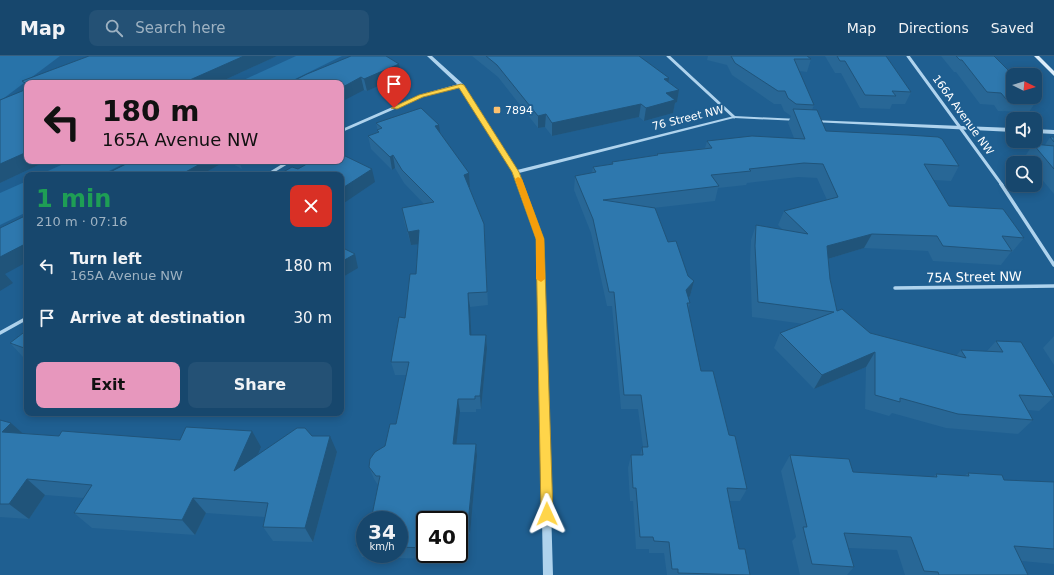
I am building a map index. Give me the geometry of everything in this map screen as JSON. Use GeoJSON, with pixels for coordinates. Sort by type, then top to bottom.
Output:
{"type":"FeatureCollection","features":[{"type":"Feature","properties":{"kind":"main road"},"geometry":{"type":"LineString","coordinates":[[1036,56],[1054,74]]}},
{"type":"Feature","properties":{"kind":"street"},"geometry":{"type":"LineString","coordinates":[[429,56],[461,85],[516,172],[540,239],[548,575]]}},
{"type":"Feature","properties":{"kind":"street"},"geometry":{"type":"LineString","coordinates":[[668,56],[734,117]]}},
{"type":"Feature","properties":{"kind":"street","name":"166A Avenue NW"},"geometry":{"type":"LineString","coordinates":[[908,56],[959,128],[996,174],[1054,265]]}},
{"type":"Feature","properties":{"kind":"street"},"geometry":{"type":"LineString","coordinates":[[344,130],[421,96],[461,85]]}},
{"type":"Feature","properties":{"kind":"street","name":"76 Street NW"},"geometry":{"type":"LineString","coordinates":[[516,172],[734,117],[1006,130]]}},
{"type":"Feature","properties":{"kind":"street"},"geometry":{"type":"LineString","coordinates":[[1042,131],[1054,132]]}},
{"type":"Feature","properties":{"kind":"street"},"geometry":{"type":"LineString","coordinates":[[272,172],[285,164]]}},
{"type":"Feature","properties":{"kind":"street","name":"75A Street NW"},"geometry":{"type":"LineString","coordinates":[[895,288],[1054,286]]}},
{"type":"Feature","properties":{"kind":"street"},"geometry":{"type":"LineString","coordinates":[[0,333],[24,320]]}},
{"type":"Feature","properties":{"kind":"shaded area"},"geometry":{"type":"Polygon","coordinates":[[[0,56],[60,56],[28,80],[24,80],[24,83],[0,101],[0,56]]]}},
{"type":"Feature","properties":{"kind":"shaded area"},"geometry":{"type":"Polygon","coordinates":[[[296,56],[342,56],[293,80],[244,80],[296,56]]]}},
{"type":"Feature","properties":{"kind":"shaded area"},"geometry":{"type":"Polygon","coordinates":[[[63,164],[123,164],[107,172],[46,172],[63,164]]]}},
{"type":"Feature","properties":{"kind":"shaded area"},"geometry":{"type":"Polygon","coordinates":[[[24,182],[24,213],[0,225],[0,193],[24,182]]]}},
{"type":"Feature","properties":{"kind":"building"},"geometry":{"type":"Polygon","coordinates":[[[89,56],[244,56],[190,80],[25,80],[89,56]]]}},
{"type":"Feature","properties":{"kind":"building"},"geometry":{"type":"Polygon","coordinates":[[[351,56],[386,56],[399,64],[364,79],[361,77],[344,86],[344,80],[295,80],[351,56]]]}},
{"type":"Feature","properties":{"kind":"building"},"geometry":{"type":"Polygon","coordinates":[[[486,56],[639,56],[669,78],[664,79],[679,90],[666,93],[675,100],[646,108],[641,104],[552,123],[546,114],[538,116],[497,65],[486,56]]]}},
{"type":"Feature","properties":{"kind":"building"},"geometry":{"type":"Polygon","coordinates":[[[731,56],[807,56],[811,59],[794,59],[814,105],[796,104],[788,98],[785,91],[778,91],[735,63],[731,56]]]}},
{"type":"Feature","properties":{"kind":"building"},"geometry":{"type":"Polygon","coordinates":[[[837,56],[886,56],[911,92],[892,91],[896,96],[865,95],[845,61],[840,61],[837,56]]]}},
{"type":"Feature","properties":{"kind":"building"},"geometry":{"type":"Polygon","coordinates":[[[956,56],[994,56],[1006,68],[1006,99],[1001,93],[987,92],[962,60],[956,56]]]}},
{"type":"Feature","properties":{"kind":"building"},"geometry":{"type":"Polygon","coordinates":[[[24,90],[24,153],[0,164],[0,100],[24,90]]]}},
{"type":"Feature","properties":{"kind":"building"},"geometry":{"type":"Polygon","coordinates":[[[421,108],[439,125],[435,126],[469,173],[464,175],[484,224],[487,292],[468,293],[470,335],[486,335],[480,396],[475,396],[475,399],[458,399],[453,444],[476,444],[468,523],[468,511],[416,511],[416,548],[408,547],[408,511],[373,511],[380,476],[376,476],[369,467],[370,459],[375,452],[385,446],[390,424],[396,424],[409,362],[391,362],[399,317],[405,318],[410,274],[416,274],[419,230],[408,232],[402,208],[434,202],[402,170],[393,155],[390,157],[368,136],[379,132],[377,130],[382,128],[376,123],[421,108]]]}},
{"type":"Feature","properties":{"kind":"building"},"geometry":{"type":"Polygon","coordinates":[[[793,109],[817,110],[826,131],[938,137],[942,139],[959,166],[924,164],[949,206],[1003,209],[1024,238],[1002,236],[1012,251],[943,246],[937,236],[872,234],[827,246],[830,279],[837,311],[842,309],[870,333],[966,358],[961,350],[1003,352],[996,341],[1021,342],[1054,397],[1019,395],[1033,420],[958,414],[900,398],[900,402],[875,395],[875,352],[822,375],[780,333],[834,312],[758,302],[755,246],[756,225],[808,234],[784,211],[838,197],[823,164],[804,163],[711,175],[719,186],[603,200],[655,208],[668,242],[676,241],[688,276],[694,281],[686,290],[690,303],[687,303],[701,371],[713,371],[729,435],[735,436],[747,489],[727,488],[739,549],[745,549],[750,575],[678,573],[678,569],[672,569],[669,542],[654,541],[653,537],[640,537],[636,488],[633,488],[631,455],[643,455],[642,447],[648,447],[641,395],[624,395],[614,292],[609,292],[593,219],[575,176],[596,172],[593,167],[613,164],[612,162],[658,155],[657,154],[712,148],[707,141],[752,136],[805,139],[793,109]]]}},
{"type":"Feature","properties":{"kind":"building"},"geometry":{"type":"Polygon","coordinates":[[[1042,145],[1054,146],[1054,169],[1036,148],[1042,148],[1042,145]]]}},
{"type":"Feature","properties":{"kind":"building"},"geometry":{"type":"Polygon","coordinates":[[[344,155],[372,169],[344,187],[344,172],[283,172],[292,167],[298,169],[307,164],[344,164],[344,155]]]}},
{"type":"Feature","properties":{"kind":"building"},"geometry":{"type":"Polygon","coordinates":[[[126,164],[200,164],[186,172],[110,172],[126,164]]]}},
{"type":"Feature","properties":{"kind":"building"},"geometry":{"type":"Polygon","coordinates":[[[24,216],[24,245],[0,257],[0,228],[24,216]]]}},
{"type":"Feature","properties":{"kind":"building"},"geometry":{"type":"Polygon","coordinates":[[[344,248],[355,254],[344,260],[344,248]]]}},
{"type":"Feature","properties":{"kind":"building"},"geometry":{"type":"Polygon","coordinates":[[[24,332],[24,348],[10,343],[24,332]]]}},
{"type":"Feature","properties":{"kind":"building"},"geometry":{"type":"Polygon","coordinates":[[[0,420],[11,423],[2,432],[59,436],[62,431],[180,440],[186,427],[252,431],[234,471],[297,428],[305,428],[312,436],[330,436],[305,528],[263,527],[268,503],[193,498],[182,520],[74,513],[92,485],[27,479],[9,504],[0,504],[0,420]]]}},
{"type":"Feature","properties":{"kind":"building"},"geometry":{"type":"Polygon","coordinates":[[[790,455],[849,459],[853,472],[937,477],[936,474],[969,476],[968,473],[1002,475],[1004,480],[1054,482],[1054,549],[1014,546],[1028,575],[939,575],[938,572],[924,571],[911,537],[844,533],[854,567],[812,564],[803,527],[807,527],[790,455]]]}},
{"type":"Feature","properties":{"kind":"slow traffic"},"geometry":{"type":"LineString","coordinates":[[518,179],[540,239],[541,279]]}},
{"type":"Feature","properties":{"kind":"place","name":"7894"},"geometry":{"type":"Point","coordinates":[497,110]}},
{"type":"Feature","properties":{"kind":"route"},"geometry":{"type":"LineString","coordinates":[[394,108],[421,96],[461,85],[516,172],[540,239],[547,514]]}}]}
